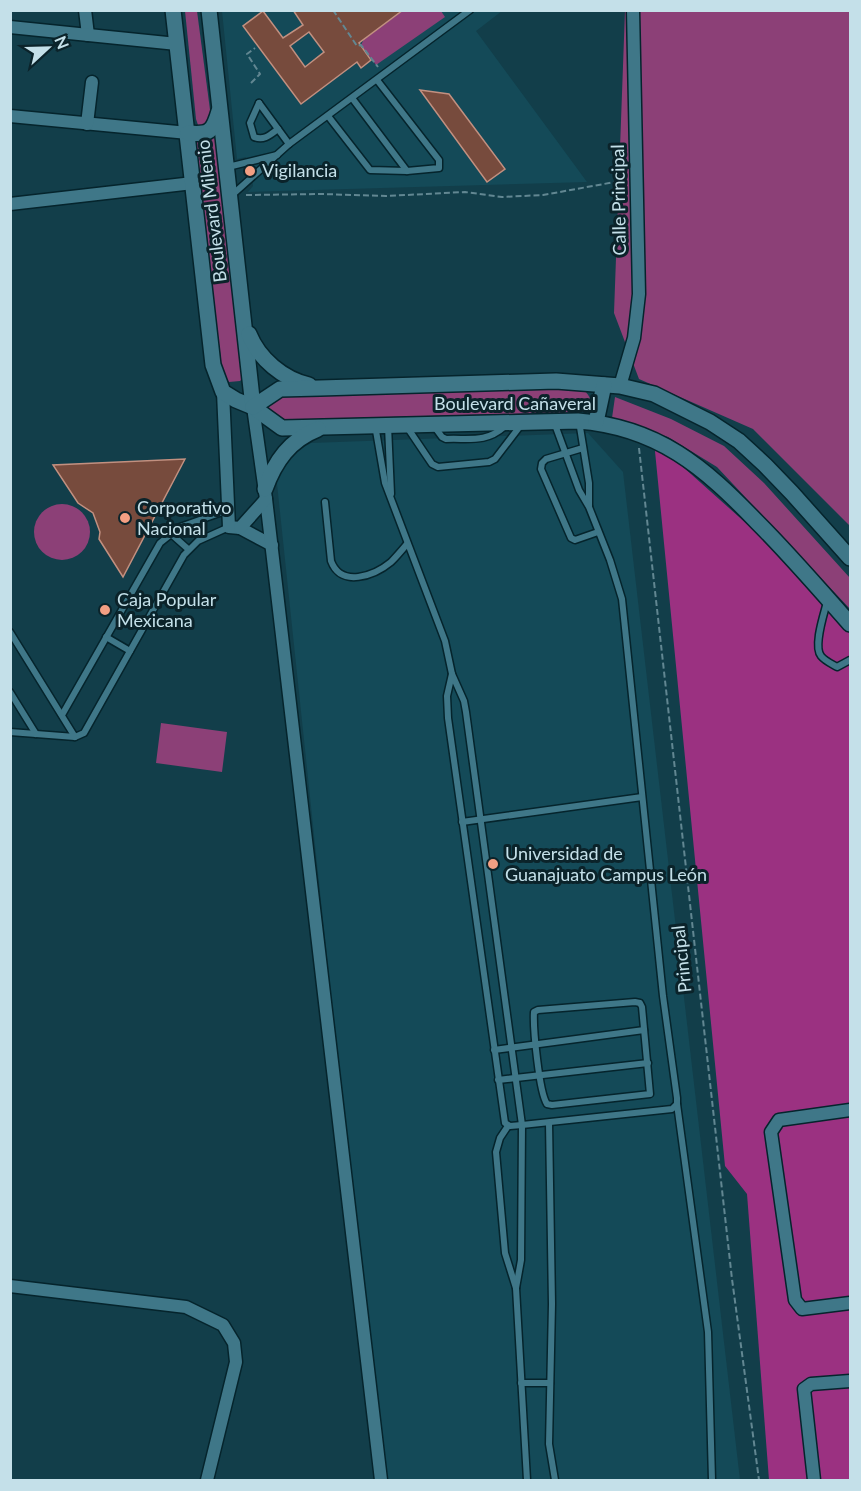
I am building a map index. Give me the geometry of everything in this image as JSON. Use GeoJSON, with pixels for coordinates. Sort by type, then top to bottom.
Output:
{"type":"FeatureCollection","features":[{"type":"Feature","properties":{"kind":"street"},"geometry":{"type":"LineString","coordinates":[[85,10],[88,35]]}},
{"type":"Feature","properties":{"kind":"street","name":"Boulevard Milenio"},"geometry":{"type":"LineString","coordinates":[[173,10],[213,366],[223,392]]}},
{"type":"Feature","properties":{"kind":"street","name":"Boulevard Milenio"},"geometry":{"type":"LineString","coordinates":[[209,10],[253,407]]}},
{"type":"Feature","properties":{"kind":"street","name":"Calle Principal"},"geometry":{"type":"LineString","coordinates":[[620,386],[631,354],[638,316],[633,10]]}},
{"type":"Feature","properties":{"kind":"street"},"geometry":{"type":"LineString","coordinates":[[10,27],[177,44]]}},
{"type":"Feature","properties":{"kind":"street"},"geometry":{"type":"LineString","coordinates":[[87,124],[92,82]]}},
{"type":"Feature","properties":{"kind":"street"},"geometry":{"type":"LineString","coordinates":[[10,116],[202,134],[214,126],[219,110]]}},
{"type":"Feature","properties":{"kind":"street"},"geometry":{"type":"LineString","coordinates":[[10,204],[193,183]]}},
{"type":"Feature","properties":{"kind":"street"},"geometry":{"type":"LineString","coordinates":[[245,323],[251,339],[273,367],[287,377],[320,388]]}},
{"type":"Feature","properties":{"kind":"street","name":"Boulevard Cañaveral"},"geometry":{"type":"LineString","coordinates":[[253,407],[280,389],[556,381],[620,386],[654,394],[683,407],[739,441],[792,493],[850,558]]}},
{"type":"Feature","properties":{"kind":"street"},"geometry":{"type":"LineString","coordinates":[[596,422],[604,385]]}},
{"type":"Feature","properties":{"kind":"street"},"geometry":{"type":"LineString","coordinates":[[223,392],[228,510],[235,528],[272,545]]}},
{"type":"Feature","properties":{"kind":"street","name":"Boulevard Cañaveral"},"geometry":{"type":"LineString","coordinates":[[223,392],[253,407],[282,428],[578,421],[606,423],[638,433],[682,456],[709,474],[769,533],[850,624]]}},
{"type":"Feature","properties":{"kind":"street"},"geometry":{"type":"LineString","coordinates":[[253,407],[266,494],[381,1480]]}},
{"type":"Feature","properties":{"kind":"street"},"geometry":{"type":"LineString","coordinates":[[235,528],[266,494],[271,472],[281,456],[309,433],[327,426]]}},
{"type":"Feature","properties":{"kind":"street"},"geometry":{"type":"LineString","coordinates":[[850,1113],[779,1120],[771,1132],[795,1300],[802,1309],[850,1303]]}},
{"type":"Feature","properties":{"kind":"street"},"geometry":{"type":"LineString","coordinates":[[10,1286],[186,1307],[223,1325],[234,1343],[236,1362],[207,1480]]}},
{"type":"Feature","properties":{"kind":"street"},"geometry":{"type":"LineString","coordinates":[[814,1480],[804,1389],[811,1384],[850,1381]]}},
{"type":"Feature","properties":{"kind":"lane"},"geometry":{"type":"LineString","coordinates":[[231,196],[289,144],[470,10]]}},
{"type":"Feature","properties":{"kind":"lane"},"geometry":{"type":"LineString","coordinates":[[328,116],[370,170],[378,172],[440,168],[440,162],[377,80]]}},
{"type":"Feature","properties":{"kind":"lane"},"geometry":{"type":"LineString","coordinates":[[352,98],[407,171]]}},
{"type":"Feature","properties":{"kind":"lane"},"geometry":{"type":"LineString","coordinates":[[278,129],[261,139],[254,137],[250,123],[259,103],[289,144]]}},
{"type":"Feature","properties":{"kind":"lane"},"geometry":{"type":"LineString","coordinates":[[228,167],[278,154]]}},
{"type":"Feature","properties":{"kind":"lane"},"geometry":{"type":"LineString","coordinates":[[554,421],[579,490],[589,507],[613,567],[622,599],[677,1104],[708,1332],[712,1480]]}},
{"type":"Feature","properties":{"kind":"lane"},"geometry":{"type":"LineString","coordinates":[[578,421],[589,483],[589,507]]}},
{"type":"Feature","properties":{"kind":"lane"},"geometry":{"type":"LineString","coordinates":[[405,424],[432,464],[438,467],[489,462],[495,459],[517,422]]}},
{"type":"Feature","properties":{"kind":"lane"},"geometry":{"type":"LineString","coordinates":[[382,425],[382,474],[445,641],[453,674],[464,701],[516,1078],[522,1125],[521,1260],[516,1288],[527,1480]]}},
{"type":"Feature","properties":{"kind":"lane"},"geometry":{"type":"LineString","coordinates":[[382,425],[391,497]]}},
{"type":"Feature","properties":{"kind":"lane"},"geometry":{"type":"LineString","coordinates":[[583,448],[546,459],[541,469],[570,538],[575,540],[598,532]]}},
{"type":"Feature","properties":{"kind":"lane"},"geometry":{"type":"LineString","coordinates":[[325,502],[331,561],[333,568],[342,576],[357,578],[381,568],[407,544]]}},
{"type":"Feature","properties":{"kind":"lane"},"geometry":{"type":"LineString","coordinates":[[62,715],[156,548],[170,533],[228,510]]}},
{"type":"Feature","properties":{"kind":"lane"},"geometry":{"type":"LineString","coordinates":[[10,732],[75,736],[86,731],[188,549],[203,538],[235,528]]}},
{"type":"Feature","properties":{"kind":"lane"},"geometry":{"type":"LineString","coordinates":[[170,533],[188,549]]}},
{"type":"Feature","properties":{"kind":"lane"},"geometry":{"type":"LineString","coordinates":[[828,599],[819,638],[819,652],[822,657],[837,667],[850,660]]}},
{"type":"Feature","properties":{"kind":"lane"},"geometry":{"type":"LineString","coordinates":[[10,632],[75,736]]}},
{"type":"Feature","properties":{"kind":"lane"},"geometry":{"type":"LineString","coordinates":[[106,638],[130,651]]}},
{"type":"Feature","properties":{"kind":"lane"},"geometry":{"type":"LineString","coordinates":[[453,674],[447,696],[448,718],[498,1080],[504,1120],[508,1126]]}},
{"type":"Feature","properties":{"kind":"lane"},"geometry":{"type":"LineString","coordinates":[[10,692],[36,734]]}},
{"type":"Feature","properties":{"kind":"lane"},"geometry":{"type":"LineString","coordinates":[[462,822],[642,797]]}},
{"type":"Feature","properties":{"kind":"lane"},"geometry":{"type":"LineString","coordinates":[[638,1002],[642,1007],[644,1030],[651,1089],[648,1095],[549,1105],[543,1099],[533,1014],[537,1010],[638,1002]]}},
{"type":"Feature","properties":{"kind":"lane"},"geometry":{"type":"LineString","coordinates":[[494,1050],[644,1030]]}},
{"type":"Feature","properties":{"kind":"lane"},"geometry":{"type":"LineString","coordinates":[[498,1080],[648,1063]]}},
{"type":"Feature","properties":{"kind":"lane"},"geometry":{"type":"LineString","coordinates":[[508,1126],[669,1110],[677,1104]]}},
{"type":"Feature","properties":{"kind":"lane"},"geometry":{"type":"LineString","coordinates":[[549,1123],[552,1304],[549,1444],[555,1480]]}},
{"type":"Feature","properties":{"kind":"lane"},"geometry":{"type":"LineString","coordinates":[[508,1126],[500,1138],[496,1152],[505,1253],[516,1288]]}},
{"type":"Feature","properties":{"kind":"lane"},"geometry":{"type":"LineString","coordinates":[[521,1383],[550,1383]]}},
{"type":"Feature","properties":{"kind":"path"},"geometry":{"type":"LineString","coordinates":[[333,10],[357,46],[362,45],[384,75]]}},
{"type":"Feature","properties":{"kind":"path"},"geometry":{"type":"LineString","coordinates":[[251,83],[260,74],[247,54],[255,48]]}},
{"type":"Feature","properties":{"kind":"path"},"geometry":{"type":"LineString","coordinates":[[246,195],[386,196],[465,192],[502,197],[543,195],[637,178]]}},
{"type":"Feature","properties":{"kind":"path","name":"Principal"},"geometry":{"type":"LineString","coordinates":[[638,433],[730,1258],[759,1480]]}},
{"type":"Feature","properties":{"kind":"shaded area"},"geometry":{"type":"Polygon","coordinates":[[[185,11],[197,11],[212,125],[199,128],[196,119],[185,11]]]}},
{"type":"Feature","properties":{"kind":"shaded area"},"geometry":{"type":"Polygon","coordinates":[[[222,11],[502,11],[476,31],[587,182],[248,192],[253,186],[252,178],[246,170],[249,168],[246,157],[237,159],[222,11]]]}},
{"type":"Feature","properties":{"kind":"shaded area"},"geometry":{"type":"Polygon","coordinates":[[[394,11],[441,11],[445,17],[376,65],[361,45],[364,39],[397,15],[394,11]]]}},
{"type":"Feature","properties":{"kind":"shaded area"},"geometry":{"type":"Polygon","coordinates":[[[625,11],[850,11],[850,526],[753,429],[639,379],[614,313],[625,11]]]}},
{"type":"Feature","properties":{"kind":"shaded area"},"geometry":{"type":"Polygon","coordinates":[[[216,129],[245,376],[240,381],[229,382],[223,376],[193,133],[216,129]]]}},
{"type":"Feature","properties":{"kind":"shaded area"},"geometry":{"type":"Polygon","coordinates":[[[578,388],[588,394],[592,405],[580,412],[277,420],[268,415],[266,405],[276,396],[578,388]]]}},
{"type":"Feature","properties":{"kind":"shaded area"},"geometry":{"type":"Polygon","coordinates":[[[615,397],[671,419],[724,446],[764,483],[850,578],[850,609],[717,467],[668,437],[612,418],[615,397]]]}},
{"type":"Feature","properties":{"kind":"shaded area","name":"Universidad de Guanajuato Campus León"},"geometry":{"type":"Polygon","coordinates":[[[588,433],[623,472],[740,1480],[382,1480],[276,474],[293,453],[311,443],[588,433]]]}},
{"type":"Feature","properties":{"kind":"shaded area"},"geometry":{"type":"Polygon","coordinates":[[[654,441],[850,616],[850,1480],[769,1480],[747,1194],[725,1166],[654,441]]]}},
{"type":"Feature","properties":{"kind":"shaded area"},"geometry":{"type":"Polygon","coordinates":[[[57,504],[67,504],[82,512],[88,521],[90,532],[88,543],[82,552],[67,560],[57,560],[46,555],[39,548],[34,537],[34,527],[39,516],[46,509],[57,504]]]}},
{"type":"Feature","properties":{"kind":"shaded area"},"geometry":{"type":"Polygon","coordinates":[[[161,723],[227,732],[222,772],[156,763],[161,723]]]}},
{"type":"Feature","properties":{"kind":"building"},"geometry":{"type":"Polygon","coordinates":[[[293,10],[403,10],[359,43],[371,60],[361,68],[357,62],[301,104],[243,26],[263,11],[283,38],[303,25],[293,10]],[[309,32],[290,46],[305,67],[324,52],[309,32]]]}},
{"type":"Feature","properties":{"kind":"building"},"geometry":{"type":"Polygon","coordinates":[[[420,90],[449,94],[505,169],[487,182],[420,90]]]}},
{"type":"Feature","properties":{"kind":"building","name":"Corporativo Nacional"},"geometry":{"type":"Polygon","coordinates":[[[185,459],[123,577],[99,539],[100,532],[93,513],[78,503],[53,465],[185,459]]]}},
{"type":"Feature","properties":{"kind":"place","name":"Vigilancia"},"geometry":{"type":"Point","coordinates":[250,171]}},
{"type":"Feature","properties":{"kind":"place","name":"Corporativo Nacional"},"geometry":{"type":"Point","coordinates":[125,518]}},
{"type":"Feature","properties":{"kind":"place","name":"Caja Popular Mexicana"},"geometry":{"type":"Point","coordinates":[105,610]}},
{"type":"Feature","properties":{"kind":"place","name":"Universidad de Guanajuato Campus León"},"geometry":{"type":"Point","coordinates":[493,864]}}]}
